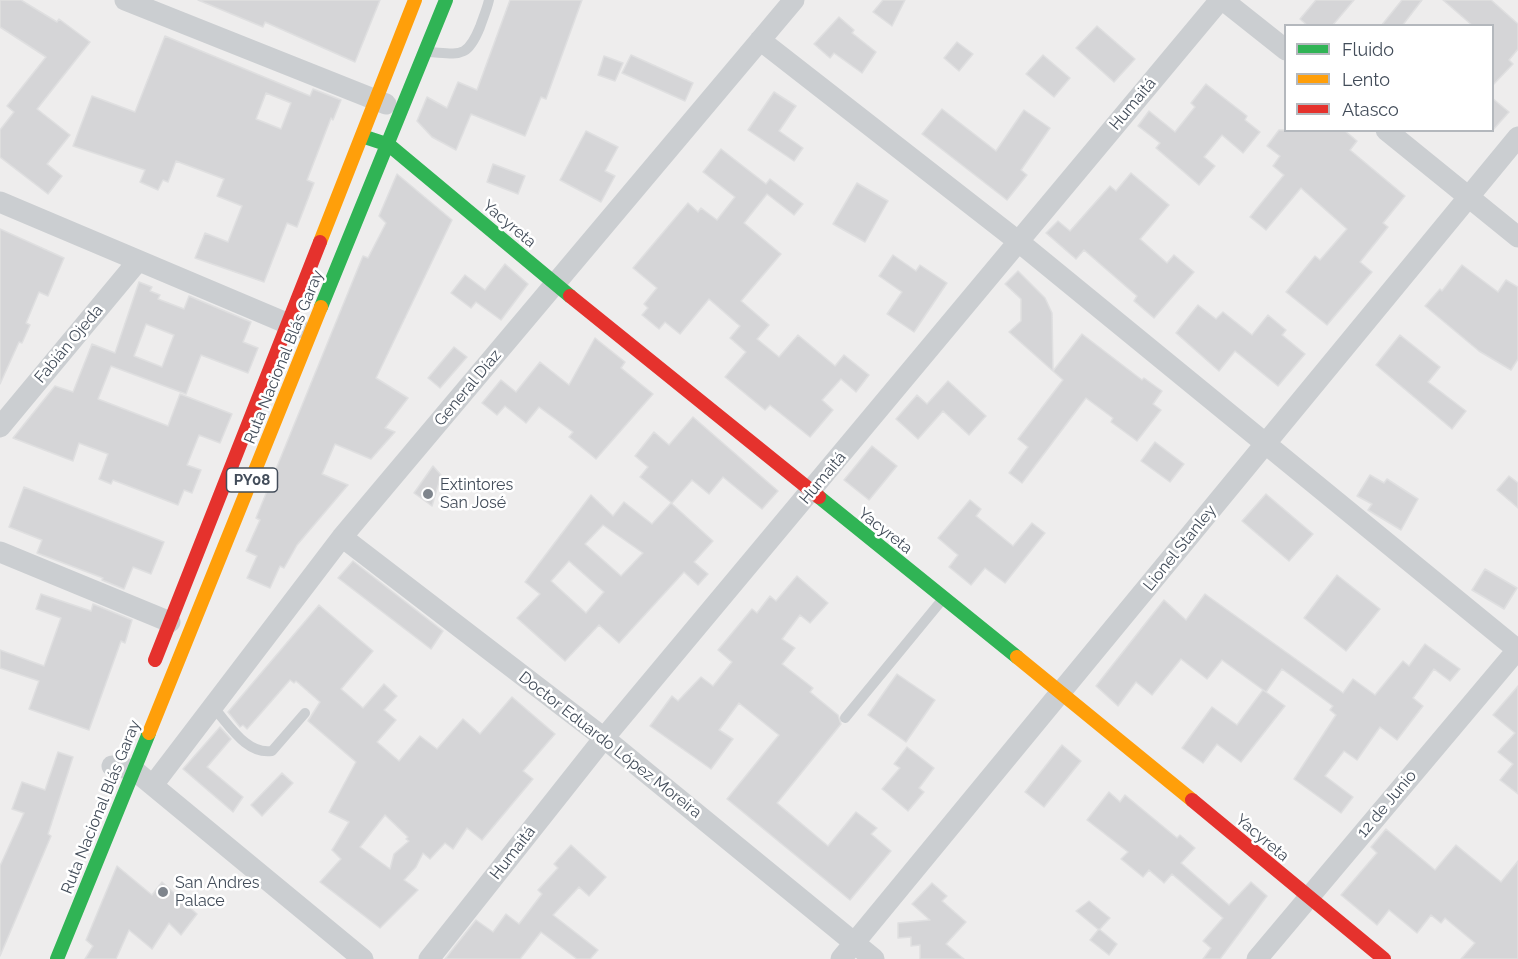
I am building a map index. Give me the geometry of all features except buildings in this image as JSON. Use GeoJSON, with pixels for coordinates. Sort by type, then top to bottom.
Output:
{"type":"FeatureCollection","features":[{"type":"Feature","properties":{"kind":"main road","name":"Ruta Nacional Blás Garay"},"geometry":{"type":"LineString","coordinates":[[148,677],[415,0]]}},
{"type":"Feature","properties":{"kind":"main road","name":"Ruta Nacional Blás Garay"},"geometry":{"type":"LineString","coordinates":[[57,959],[446,0]]}},
{"type":"Feature","properties":{"kind":"main road","name":"Yacyreta"},"geometry":{"type":"LineString","coordinates":[[362,136],[389,145],[555,284],[811,493],[1061,692],[1384,959]]}},
{"type":"Feature","properties":{"kind":"street"},"geometry":{"type":"LineString","coordinates":[[124,0],[403,109]]}},
{"type":"Feature","properties":{"kind":"street"},"geometry":{"type":"LineString","coordinates":[[1221,0],[1284,48]]}},
{"type":"Feature","properties":{"kind":"street","name":"Humaitá"},"geometry":{"type":"LineString","coordinates":[[429,959],[604,738],[1221,0]]}},
{"type":"Feature","properties":{"kind":"street","name":"General Díaz"},"geometry":{"type":"LineString","coordinates":[[153,785],[342,537],[760,40],[790,1]]}},
{"type":"Feature","properties":{"kind":"street"},"geometry":{"type":"LineString","coordinates":[[760,40],[1019,242],[1518,650]]}},
{"type":"Feature","properties":{"kind":"street"},"geometry":{"type":"LineString","coordinates":[[1388,132],[1518,237]]}},
{"type":"Feature","properties":{"kind":"street","name":"Lionel Stanley"},"geometry":{"type":"LineString","coordinates":[[848,951],[1518,137]]}},
{"type":"Feature","properties":{"kind":"street"},"geometry":{"type":"LineString","coordinates":[[0,202],[312,333]]}},
{"type":"Feature","properties":{"kind":"street","name":"Fabián Ojeda"},"geometry":{"type":"LineString","coordinates":[[0,428],[138,261]]}},
{"type":"Feature","properties":{"kind":"street","name":"Doctor Eduardo López Moreira"},"geometry":{"type":"LineString","coordinates":[[342,537],[604,738],[848,951],[874,959]]}},
{"type":"Feature","properties":{"kind":"street"},"geometry":{"type":"LineString","coordinates":[[0,552],[170,622]]}},
{"type":"Feature","properties":{"kind":"street","name":"12 de Junio"},"geometry":{"type":"LineString","coordinates":[[1257,959],[1518,650]]}},
{"type":"Feature","properties":{"kind":"street"},"geometry":{"type":"LineString","coordinates":[[112,766],[134,770],[363,959]]}},
{"type":"Feature","properties":{"kind":"lane"},"geometry":{"type":"LineString","coordinates":[[425,52],[465,53],[472,47],[489,0]]}},
{"type":"Feature","properties":{"kind":"lane"},"geometry":{"type":"LineString","coordinates":[[845,718],[944,598]]}},
{"type":"Feature","properties":{"kind":"lane"},"geometry":{"type":"LineString","coordinates":[[213,706],[250,747],[260,753],[272,751],[305,713]]}},
{"type":"Feature","properties":{"kind":"traffic: fast"},"geometry":{"type":"LineString","coordinates":[[321,307],[446,0]]}},
{"type":"Feature","properties":{"kind":"traffic: fast"},"geometry":{"type":"LineString","coordinates":[[365,137],[389,145],[570,296]]}},
{"type":"Feature","properties":{"kind":"traffic: fast"},"geometry":{"type":"LineString","coordinates":[[819,497],[1017,657]]}},
{"type":"Feature","properties":{"kind":"traffic: fast"},"geometry":{"type":"LineString","coordinates":[[57,959],[149,733]]}},
{"type":"Feature","properties":{"kind":"traffic: slow"},"geometry":{"type":"LineString","coordinates":[[320,242],[415,0]]}},
{"type":"Feature","properties":{"kind":"traffic: slow"},"geometry":{"type":"LineString","coordinates":[[149,733],[321,307]]}},
{"type":"Feature","properties":{"kind":"traffic: slow"},"geometry":{"type":"LineString","coordinates":[[1017,657],[1192,800]]}},
{"type":"Feature","properties":{"kind":"traffic: jam"},"geometry":{"type":"LineString","coordinates":[[155,660],[320,242]]}},
{"type":"Feature","properties":{"kind":"traffic: jam"},"geometry":{"type":"LineString","coordinates":[[570,296],[819,497]]}},
{"type":"Feature","properties":{"kind":"traffic: jam"},"geometry":{"type":"LineString","coordinates":[[1192,800],[1384,959]]}},
{"type":"Feature","properties":{"kind":"place","name":"Extintores San José"},"geometry":{"type":"Point","coordinates":[428,494]}},
{"type":"Feature","properties":{"kind":"place","name":"San Andres Palace"},"geometry":{"type":"Point","coordinates":[163,892]}}]}
